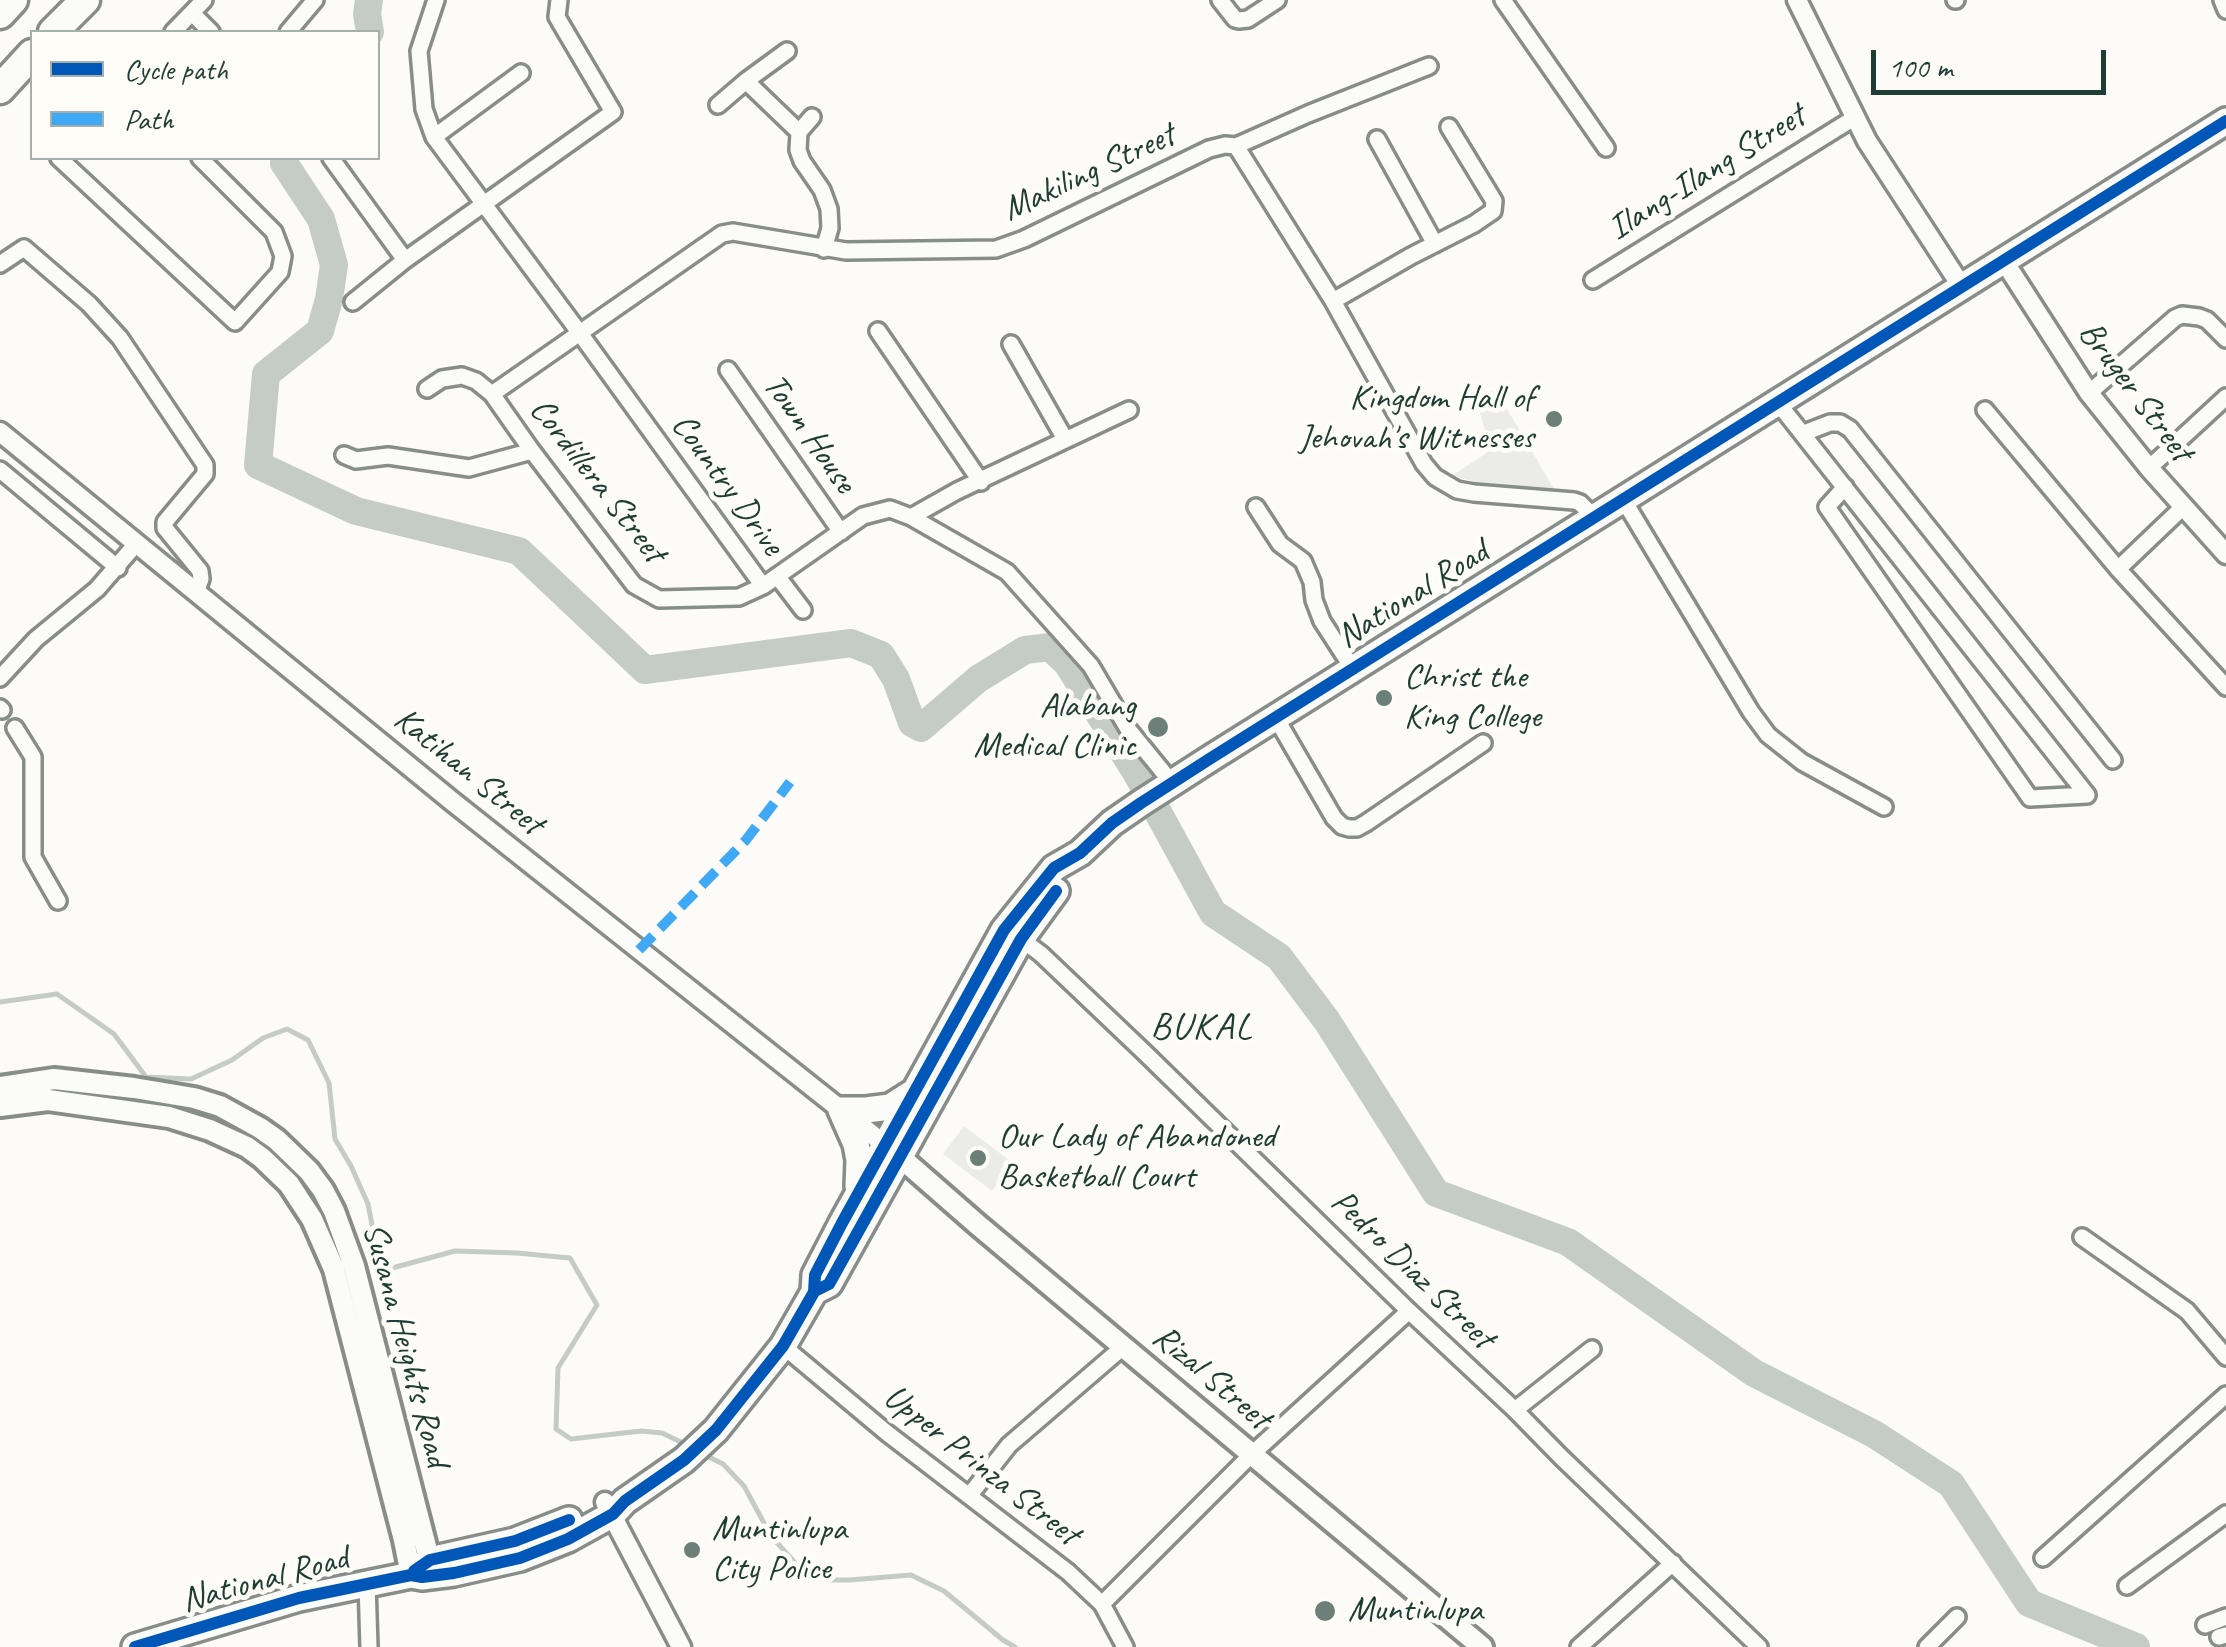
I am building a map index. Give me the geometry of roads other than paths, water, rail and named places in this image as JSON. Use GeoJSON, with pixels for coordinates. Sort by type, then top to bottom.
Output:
{"type":"FeatureCollection","features":[{"type":"Feature","properties":{"kind":"highway"},"geometry":{"type":"LineString","coordinates":[[0,14],[13,0]]}},
{"type":"Feature","properties":{"kind":"highway"},"geometry":{"type":"LineString","coordinates":[[55,30],[85,0]]}},
{"type":"Feature","properties":{"kind":"highway"},"geometry":{"type":"LineString","coordinates":[[0,89],[30,56]]}},
{"type":"Feature","properties":{"kind":"highway","name":"National Road"},"geometry":{"type":"LineString","coordinates":[[814,1292],[829,1284],[892,1150],[914,1092],[1004,930],[1054,868],[1080,853],[1112,823],[1158,792],[2226,120]]}},
{"type":"Feature","properties":{"kind":"highway","name":"National Road"},"geometry":{"type":"LineString","coordinates":[[135,1647],[271,1606],[425,1570],[515,1541],[614,1506],[692,1453],[716,1430],[783,1346],[814,1292],[815,1275],[857,1196],[892,1150],[1020,939],[1080,853]]}},
{"type":"Feature","properties":{"kind":"highway"},"geometry":{"type":"LineString","coordinates":[[857,1196],[859,1160],[841,1110],[890,1107],[914,1092]]}},
{"type":"Feature","properties":{"kind":"main road","name":"Susana Heights Road"},"geometry":{"type":"LineString","coordinates":[[0,1087],[54,1078],[194,1098],[242,1118],[294,1155],[334,1210],[354,1266],[386,1380],[425,1570]]}},
{"type":"Feature","properties":{"kind":"main road","name":"Susana Heights Road"},"geometry":{"type":"LineString","coordinates":[[0,1106],[48,1100],[168,1117],[246,1147],[289,1184],[312,1219],[334,1269],[404,1540],[425,1570]]}},
{"type":"Feature","properties":{"kind":"main road","name":"Rizal Street"},"geometry":{"type":"LineString","coordinates":[[892,1150],[1482,1647]]}},
{"type":"Feature","properties":{"kind":"street"},"geometry":{"type":"LineString","coordinates":[[290,30],[316,0]]}},
{"type":"Feature","properties":{"kind":"street","name":"Country Drive"},"geometry":{"type":"LineString","coordinates":[[436,0],[419,51],[424,109],[434,138],[770,581],[863,516],[890,509],[911,517],[1007,572],[1090,666],[1128,729],[1158,792]]}},
{"type":"Feature","properties":{"kind":"street"},"geometry":{"type":"LineString","coordinates":[[353,302],[405,260],[613,112],[557,16],[559,0]]}},
{"type":"Feature","properties":{"kind":"street"},"geometry":{"type":"LineString","coordinates":[[1220,0],[1240,20],[1277,0]]}},
{"type":"Feature","properties":{"kind":"street"},"geometry":{"type":"LineString","coordinates":[[1503,0],[1606,148]]}},
{"type":"Feature","properties":{"kind":"street"},"geometry":{"type":"LineString","coordinates":[[1797,0],[1854,118],[1962,287]]}},
{"type":"Feature","properties":{"kind":"street"},"geometry":{"type":"LineString","coordinates":[[2222,0],[2226,10]]}},
{"type":"Feature","properties":{"kind":"street"},"geometry":{"type":"LineString","coordinates":[[175,30],[198,6],[211,30]]}},
{"type":"Feature","properties":{"kind":"street"},"geometry":{"type":"LineString","coordinates":[[718,105],[788,51]]}},
{"type":"Feature","properties":{"kind":"street","name":"Makiling Street"},"geometry":{"type":"LineString","coordinates":[[579,332],[722,234],[732,232],[824,248],[878,252],[996,249],[1024,240],[1209,150],[1236,146],[1429,66]]}},
{"type":"Feature","properties":{"kind":"street"},"geometry":{"type":"LineString","coordinates":[[434,138],[521,73]]}},
{"type":"Feature","properties":{"kind":"street"},"geometry":{"type":"LineString","coordinates":[[746,81],[800,132]]}},
{"type":"Feature","properties":{"kind":"street"},"geometry":{"type":"LineString","coordinates":[[812,117],[800,132],[800,155],[829,209],[830,228],[824,248]]}},
{"type":"Feature","properties":{"kind":"street","name":"Ilang-Ilang Street"},"geometry":{"type":"LineString","coordinates":[[1593,280],[1854,118]]}},
{"type":"Feature","properties":{"kind":"street"},"geometry":{"type":"LineString","coordinates":[[1333,301],[1490,215],[1496,205],[1450,128]]}},
{"type":"Feature","properties":{"kind":"street"},"geometry":{"type":"LineString","coordinates":[[1378,139],[1435,244]]}},
{"type":"Feature","properties":{"kind":"street"},"geometry":{"type":"LineString","coordinates":[[1236,146],[1333,301],[1424,464],[1435,476],[1457,490],[1474,493],[1574,500],[1594,516]]}},
{"type":"Feature","properties":{"kind":"street"},"geometry":{"type":"LineString","coordinates":[[61,160],[235,322],[280,272],[283,256],[274,232],[202,160]]}},
{"type":"Feature","properties":{"kind":"street"},"geometry":{"type":"LineString","coordinates":[[332,160],[405,260]]}},
{"type":"Feature","properties":{"kind":"street"},"geometry":{"type":"LineString","coordinates":[[0,264],[24,248],[88,304],[120,338],[205,465],[205,474],[165,522],[200,572],[196,593]]}},
{"type":"Feature","properties":{"kind":"street","name":"Bruger Street"},"geometry":{"type":"LineString","coordinates":[[2004,261],[2089,393],[2148,468],[2222,542]]}},
{"type":"Feature","properties":{"kind":"street"},"geometry":{"type":"LineString","coordinates":[[2089,393],[2182,315],[2199,317],[2226,339]]}},
{"type":"Feature","properties":{"kind":"street","name":"Cordillera Street"},"geometry":{"type":"LineString","coordinates":[[579,332],[492,394],[636,588],[659,599],[739,598],[770,581]]}},
{"type":"Feature","properties":{"kind":"street"},"geometry":{"type":"LineString","coordinates":[[878,332],[981,482]]}},
{"type":"Feature","properties":{"kind":"street"},"geometry":{"type":"LineString","coordinates":[[1012,344],[1065,439]]}},
{"type":"Feature","properties":{"kind":"street","name":"Town House"},"geometry":{"type":"LineString","coordinates":[[728,370],[841,532]]}},
{"type":"Feature","properties":{"kind":"street"},"geometry":{"type":"LineString","coordinates":[[427,389],[442,379],[462,376],[492,394]]}},
{"type":"Feature","properties":{"kind":"street"},"geometry":{"type":"LineString","coordinates":[[2148,468],[2226,398]]}},
{"type":"Feature","properties":{"kind":"street"},"geometry":{"type":"LineString","coordinates":[[1778,402],[2087,794],[2030,798],[1826,507],[1845,487]]}},
{"type":"Feature","properties":{"kind":"street"},"geometry":{"type":"LineString","coordinates":[[911,517],[1129,410]]}},
{"type":"Feature","properties":{"kind":"street"},"geometry":{"type":"LineString","coordinates":[[1985,410],[2118,569],[2226,686]]}},
{"type":"Feature","properties":{"kind":"street"},"geometry":{"type":"LineString","coordinates":[[1804,433],[1830,423],[1840,423],[1850,430],[2113,760]]}},
{"type":"Feature","properties":{"kind":"street","name":"Katihan Street"},"geometry":{"type":"LineString","coordinates":[[0,432],[453,802],[892,1150]]}},
{"type":"Feature","properties":{"kind":"street"},"geometry":{"type":"LineString","coordinates":[[344,456],[356,460],[388,456],[469,468],[532,450]]}},
{"type":"Feature","properties":{"kind":"street"},"geometry":{"type":"LineString","coordinates":[[0,470],[118,568]]}},
{"type":"Feature","properties":{"kind":"street"},"geometry":{"type":"LineString","coordinates":[[1623,499],[1768,734],[1802,762],[1884,808]]}},
{"type":"Feature","properties":{"kind":"street"},"geometry":{"type":"LineString","coordinates":[[1256,507],[1280,544],[1303,561],[1322,621],[1353,669]]}},
{"type":"Feature","properties":{"kind":"street"},"geometry":{"type":"LineString","coordinates":[[2118,569],[2183,507]]}},
{"type":"Feature","properties":{"kind":"street"},"geometry":{"type":"LineString","coordinates":[[0,678],[36,639],[98,589],[136,544]]}},
{"type":"Feature","properties":{"kind":"street"},"geometry":{"type":"LineString","coordinates":[[770,581],[803,610]]}},
{"type":"Feature","properties":{"kind":"street"},"geometry":{"type":"LineString","coordinates":[[1276,718],[1334,818],[1349,828],[1366,823],[1483,743]]}},
{"type":"Feature","properties":{"kind":"street"},"geometry":{"type":"LineString","coordinates":[[16,728],[33,758],[33,857],[58,902]]}},
{"type":"Feature","properties":{"kind":"street","name":"Pedro Diaz Street"},"geometry":{"type":"LineString","coordinates":[[1020,939],[1145,1053],[1759,1647]]}},
{"type":"Feature","properties":{"kind":"street"},"geometry":{"type":"LineString","coordinates":[[2082,1237],[2187,1311],[2226,1357]]}},
{"type":"Feature","properties":{"kind":"street"},"geometry":{"type":"LineString","coordinates":[[1102,1604],[1252,1454],[1409,1311]]}},
{"type":"Feature","properties":{"kind":"street","name":"Upper Prinza Street"},"geometry":{"type":"LineString","coordinates":[[783,1346],[887,1433],[1068,1572],[1102,1604],[1126,1647]]}},
{"type":"Feature","properties":{"kind":"street"},"geometry":{"type":"LineString","coordinates":[[968,1496],[1009,1445],[1123,1347]]}},
{"type":"Feature","properties":{"kind":"street"},"geometry":{"type":"LineString","coordinates":[[1515,1410],[1592,1349]]}},
{"type":"Feature","properties":{"kind":"street"},"geometry":{"type":"LineString","coordinates":[[2044,1558],[2226,1395]]}},
{"type":"Feature","properties":{"kind":"street"},"geometry":{"type":"LineString","coordinates":[[614,1506],[681,1647]]}},
{"type":"Feature","properties":{"kind":"street"},"geometry":{"type":"LineString","coordinates":[[2127,1586],[2220,1518],[2226,1538]]}},
{"type":"Feature","properties":{"kind":"street"},"geometry":{"type":"LineString","coordinates":[[1579,1647],[1673,1563]]}},
{"type":"Feature","properties":{"kind":"street"},"geometry":{"type":"LineString","coordinates":[[367,1583],[369,1647]]}},
{"type":"Feature","properties":{"kind":"street"},"geometry":{"type":"LineString","coordinates":[[1926,1647],[1957,1616]]}},
{"type":"Feature","properties":{"kind":"street"},"geometry":{"type":"LineString","coordinates":[[2205,1625],[2226,1617]]}},
{"type":"Feature","properties":{"kind":"waterway"},"geometry":{"type":"LineString","coordinates":[[369,0],[370,30]]}},
{"type":"Feature","properties":{"kind":"waterway"},"geometry":{"type":"LineString","coordinates":[[285,160],[321,219],[334,265],[320,331],[266,374],[258,465],[356,511],[519,551],[645,670],[851,643],[881,655],[896,679],[912,723],[921,728],[978,679],[1025,650],[1050,647],[1067,663],[1136,772],[1213,913],[1279,957],[1327,1021],[1436,1193],[1568,1242],[1754,1373],[1874,1434],[1951,1484],[2029,1603],[2136,1647]]}},
{"type":"Feature","properties":{"kind":"waterway"},"geometry":{"type":"LineString","coordinates":[[0,1002],[57,994],[114,1034],[146,1077],[191,1079],[232,1060],[263,1038],[287,1029],[308,1040],[329,1083],[335,1139],[368,1204],[381,1271],[455,1251],[570,1258],[597,1305],[558,1368],[556,1429],[571,1439],[641,1431],[662,1433],[687,1445]]}},
{"type":"Feature","properties":{"kind":"waterway"},"geometry":{"type":"LineString","coordinates":[[701,1453],[723,1464],[744,1486],[771,1536],[806,1575],[829,1580],[911,1575],[944,1591],[1015,1647]]}},
{"type":"Feature","properties":{"kind":"place","name":"Kingdom Hall of Jehovah's Witnesses"},"geometry":{"type":"Point","coordinates":[1554,419]}},
{"type":"Feature","properties":{"kind":"place","name":"Christ the King College"},"geometry":{"type":"Point","coordinates":[1384,698]}},
{"type":"Feature","properties":{"kind":"place","name":"Alabang Medical Clinic"},"geometry":{"type":"Point","coordinates":[1158,727]}},
{"type":"Feature","properties":{"kind":"place","name":"Our Lady of Abandoned Basketball Court"},"geometry":{"type":"Point","coordinates":[978,1158]}},
{"type":"Feature","properties":{"kind":"place","name":"Muntinlupa City Police"},"geometry":{"type":"Point","coordinates":[692,1550]}},
{"type":"Feature","properties":{"kind":"place","name":"Muntinlupa"},"geometry":{"type":"Point","coordinates":[1325,1611]}},
{"type":"Feature","properties":{"kind":"district","name":"BUKAL"},"geometry":{"type":"Point","coordinates":[1202,1028]}}]}
